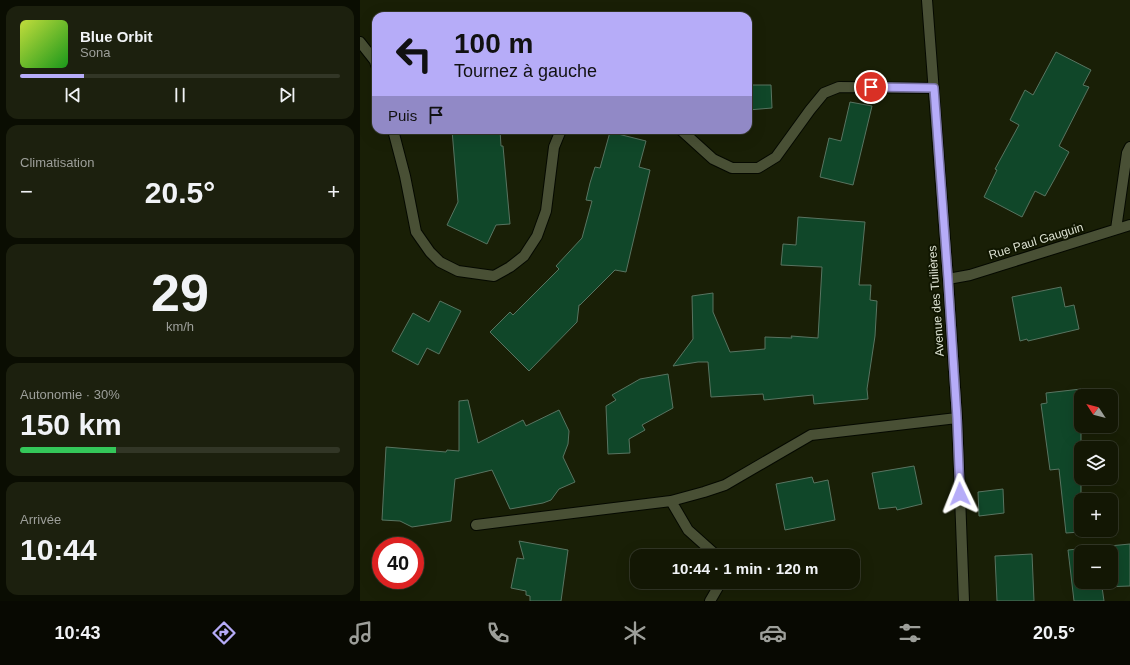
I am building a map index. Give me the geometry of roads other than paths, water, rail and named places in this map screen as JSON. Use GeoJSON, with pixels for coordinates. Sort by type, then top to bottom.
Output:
{"type":"FeatureCollection","features":[{"type":"Feature","properties":{"kind":"street","name":"Avenue des Tuilières"},"geometry":{"type":"LineString","coordinates":[[927,0],[957,418],[964,601]]}},
{"type":"Feature","properties":{"kind":"street"},"geometry":{"type":"LineString","coordinates":[[360,42],[372,57]]}},
{"type":"Feature","properties":{"kind":"street"},"geometry":{"type":"LineString","coordinates":[[685,134],[713,159],[732,168],[758,168],[776,157],[824,93],[839,87],[934,88]]}},
{"type":"Feature","properties":{"kind":"street"},"geometry":{"type":"LineString","coordinates":[[394,134],[405,176],[416,232],[430,252],[440,262],[458,271],[494,276],[510,267],[524,256],[537,236],[546,212],[554,147],[559,134]]}},
{"type":"Feature","properties":{"kind":"street"},"geometry":{"type":"LineString","coordinates":[[1116,229],[1127,153],[1130,147]]}},
{"type":"Feature","properties":{"kind":"street","name":"Rue Paul Gauguin"},"geometry":{"type":"LineString","coordinates":[[948,279],[970,275],[1130,225]]}},
{"type":"Feature","properties":{"kind":"street"},"geometry":{"type":"LineString","coordinates":[[476,525],[671,501],[725,485],[811,435],[957,418]]}},
{"type":"Feature","properties":{"kind":"street"},"geometry":{"type":"LineString","coordinates":[[671,501],[688,530],[709,549]]}},
{"type":"Feature","properties":{"kind":"street"},"geometry":{"type":"LineString","coordinates":[[710,601],[717,589]]}}]}
